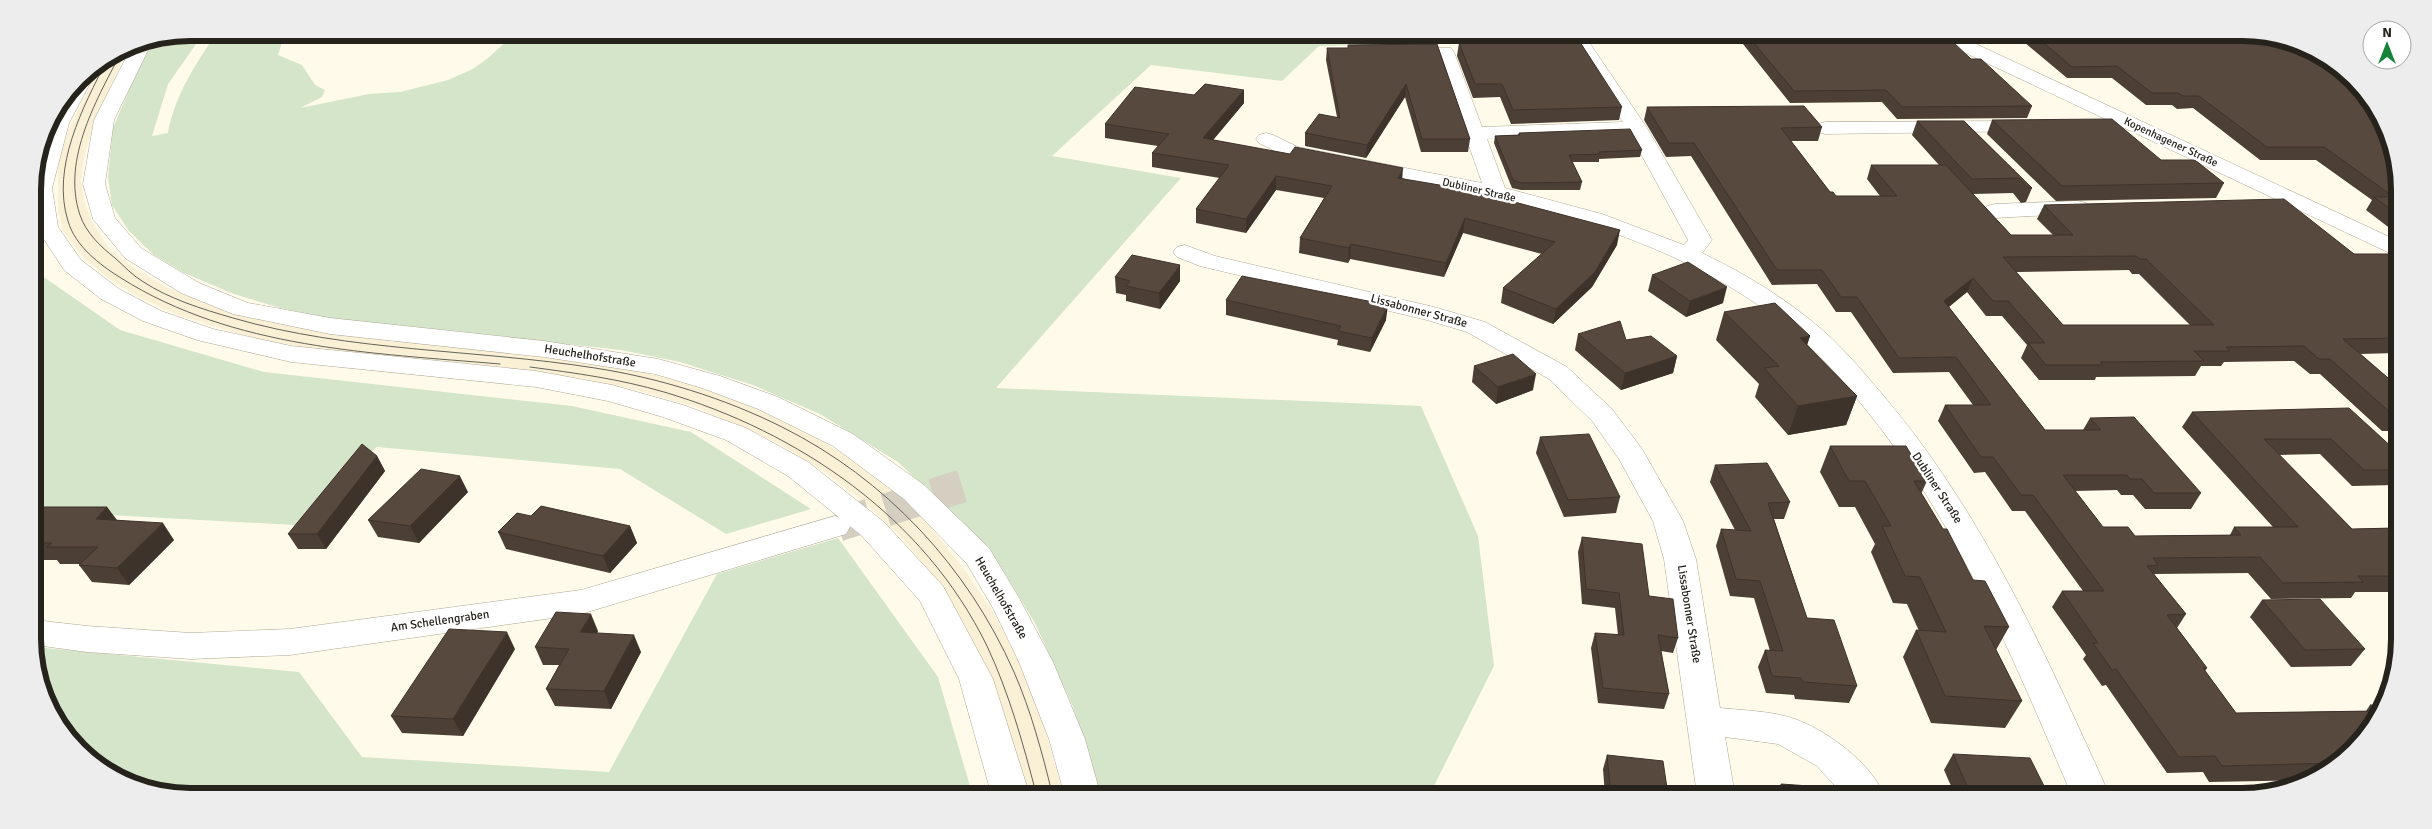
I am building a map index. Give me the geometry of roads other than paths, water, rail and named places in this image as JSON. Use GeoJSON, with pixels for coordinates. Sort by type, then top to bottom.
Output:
{"type":"FeatureCollection","features":[{"type":"Feature","properties":{"kind":"street","name":"Kopenhagener Straße"},"geometry":{"type":"LineString","coordinates":[[1955,41],[2137,125],[2300,205],[2391,247]]}},
{"type":"Feature","properties":{"kind":"street"},"geometry":{"type":"LineString","coordinates":[[1581,43],[1637,128],[1700,240],[1689,255]]}},
{"type":"Feature","properties":{"kind":"street","name":"Heuchelhofstraße"},"geometry":{"type":"LineString","coordinates":[[139,51],[104,120],[94,184],[104,219],[133,253],[190,288],[242,309],[330,326],[544,349],[658,367],[711,382],[768,403],[843,440],[914,492],[978,556],[1008,606],[1036,662],[1067,740],[1080,788]]}},
{"type":"Feature","properties":{"kind":"street"},"geometry":{"type":"LineString","coordinates":[[1445,52],[1476,133],[1496,193]]}},
{"type":"Feature","properties":{"kind":"street"},"geometry":{"type":"LineString","coordinates":[[42,184],[59,123],[71,102]]}},
{"type":"Feature","properties":{"kind":"street"},"geometry":{"type":"LineString","coordinates":[[2089,126],[2137,125]]}},
{"type":"Feature","properties":{"kind":"street"},"geometry":{"type":"LineString","coordinates":[[1825,128],[2041,126]]}},
{"type":"Feature","properties":{"kind":"street"},"geometry":{"type":"LineString","coordinates":[[1965,127],[1986,148]]}},
{"type":"Feature","properties":{"kind":"street"},"geometry":{"type":"LineString","coordinates":[[1476,133],[1637,128]]}},
{"type":"Feature","properties":{"kind":"street","name":"Dubliner Straße"},"geometry":{"type":"LineString","coordinates":[[1266,138],[1292,152],[1496,193],[1584,217],[1645,237],[1689,255],[1751,291],[1805,328],[1888,415],[1939,487],[1966,535],[2048,698],[2087,787]]}},
{"type":"Feature","properties":{"kind":"street"},"geometry":{"type":"LineString","coordinates":[[2027,188],[2048,209]]}},
{"type":"Feature","properties":{"kind":"street"},"geometry":{"type":"LineString","coordinates":[[42,194],[47,227],[72,266],[110,294],[152,316],[206,335],[291,354],[536,379],[612,394],[673,411],[736,434],[798,469],[874,529],[932,594],[976,679],[1008,788]]}},
{"type":"Feature","properties":{"kind":"street"},"geometry":{"type":"LineString","coordinates":[[2253,206],[2300,205]]}},
{"type":"Feature","properties":{"kind":"street"},"geometry":{"type":"LineString","coordinates":[[1995,211],[2094,208]]}},
{"type":"Feature","properties":{"kind":"street","name":"Lissabonner Straße"},"geometry":{"type":"LineString","coordinates":[[1185,252],[1208,261],[1434,314],[1476,327],[1558,373],[1602,415],[1632,456],[1668,521],[1680,559],[1715,787]]}},
{"type":"Feature","properties":{"kind":"street","name":"Am Schellengraben"},"geometry":{"type":"LineString","coordinates":[[41,633],[87,639],[190,646],[290,642],[581,602],[834,526]]}},
{"type":"Feature","properties":{"kind":"street"},"geometry":{"type":"LineString","coordinates":[[1705,720],[1784,730],[1830,755],[1859,787]]}},
{"type":"Feature","properties":{"kind":"tunnel"},"geometry":{"type":"LineString","coordinates":[[838,525],[962,486]]}},
{"type":"Feature","properties":{"kind":"tram line"},"geometry":{"type":"LineString","coordinates":[[116,62],[93,108],[85,129],[75,172],[75,194],[80,215],[90,234],[135,276],[163,293],[186,303],[233,318],[277,329],[367,344],[595,368],[667,383],[737,407],[782,427],[820,448],[856,472],[889,499],[919,529],[973,596],[995,633],[1014,672],[1036,732],[1051,788]]}},
{"type":"Feature","properties":{"kind":"tram line"},"geometry":{"type":"LineString","coordinates":[[101,71],[88,97],[72,138],[64,180],[64,201],[68,221],[76,239],[89,254],[105,267],[164,302],[209,320],[256,334],[353,351],[500,364]]}},
{"type":"Feature","properties":{"kind":"tram line"},"geometry":{"type":"LineString","coordinates":[[530,367],[631,383],[714,409],[763,430],[809,456],[853,486],[893,519],[929,558],[961,600],[987,646],[1009,700],[1035,788]]}}]}
